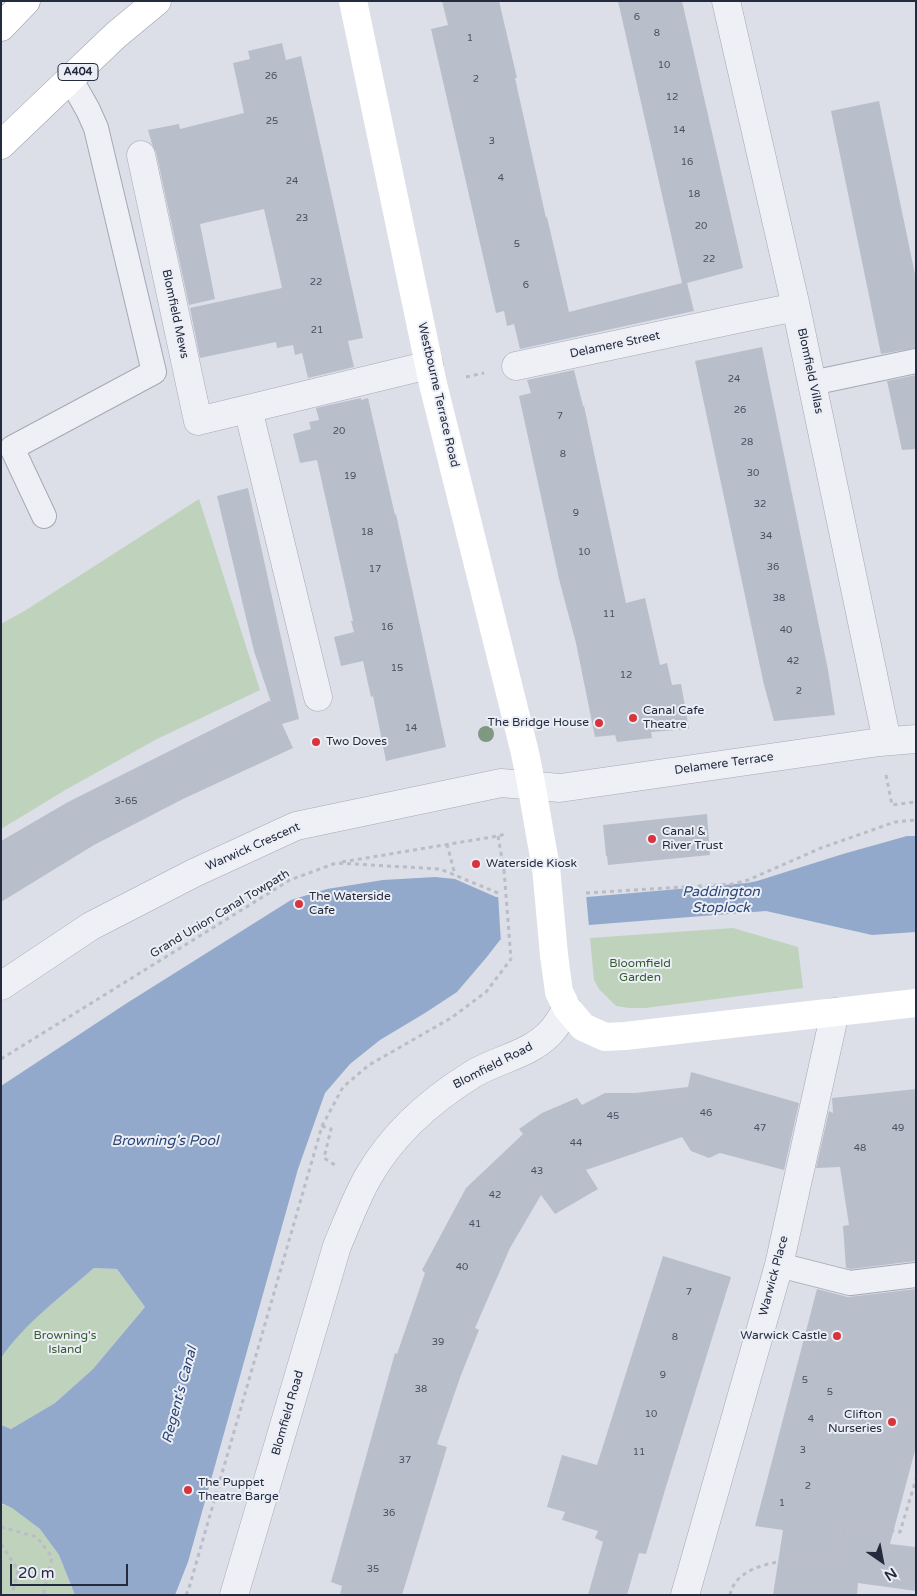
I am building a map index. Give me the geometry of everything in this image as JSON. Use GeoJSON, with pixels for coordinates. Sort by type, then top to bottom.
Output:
{"type":"FeatureCollection","features":[{"type":"Feature","properties":{"kind":"main road"},"geometry":{"type":"LineString","coordinates":[[1,27],[26,1]]}},
{"type":"Feature","properties":{"kind":"main road","name":"A404"},"geometry":{"type":"LineString","coordinates":[[1,145],[116,35],[156,1]]}},
{"type":"Feature","properties":{"kind":"main road","name":"Westbourne Terrace Road"},"geometry":{"type":"LineString","coordinates":[[353,1],[431,374],[533,787],[546,867],[559,992],[567,1008]]}},
{"type":"Feature","properties":{"kind":"main road"},"geometry":{"type":"LineString","coordinates":[[567,1008],[582,1027],[605,1037],[916,1003]]}},
{"type":"Feature","properties":{"kind":"street","name":"Blomfield Villas"},"geometry":{"type":"LineString","coordinates":[[726,1],[796,308],[887,741]]}},
{"type":"Feature","properties":{"kind":"street","name":"Blomfield Mews"},"geometry":{"type":"LineString","coordinates":[[141,156],[198,421],[248,409],[431,374]]}},
{"type":"Feature","properties":{"kind":"street","name":"Delamere Street"},"geometry":{"type":"LineString","coordinates":[[516,366],[796,308]]}},
{"type":"Feature","properties":{"kind":"street"},"geometry":{"type":"LineString","coordinates":[[248,409],[318,697]]}},
{"type":"Feature","properties":{"kind":"street","name":"Delamere Terrace"},"geometry":{"type":"LineString","coordinates":[[533,787],[560,788],[916,738]]}},
{"type":"Feature","properties":{"kind":"street","name":"Warwick Crescent"},"geometry":{"type":"LineString","coordinates":[[1,986],[91,926],[194,873],[296,826],[501,783],[533,787]]}},
{"type":"Feature","properties":{"kind":"street","name":"Blomfield Road"},"geometry":{"type":"LineString","coordinates":[[234,1595],[337,1246],[368,1177],[386,1150],[408,1124],[444,1092],[476,1072],[509,1059],[539,1042],[550,1032],[567,1008]]}},
{"type":"Feature","properties":{"kind":"street","name":"Warwick Place"},"geometry":{"type":"LineString","coordinates":[[685,1595],[778,1265],[835,1012]]}},
{"type":"Feature","properties":{"kind":"lane"},"geometry":{"type":"LineString","coordinates":[[44,516],[12,448],[154,372],[96,128],[88,110],[70,80]]}},
{"type":"Feature","properties":{"kind":"lane"},"geometry":{"type":"LineString","coordinates":[[812,384],[916,361]]}},
{"type":"Feature","properties":{"kind":"lane"},"geometry":{"type":"LineString","coordinates":[[778,1265],[850,1283],[916,1275]]}},
{"type":"Feature","properties":{"kind":"path"},"geometry":{"type":"LineString","coordinates":[[431,374],[516,366]]}},
{"type":"Feature","properties":{"kind":"path"},"geometry":{"type":"LineString","coordinates":[[890,798],[892,806],[916,802]]}},
{"type":"Feature","properties":{"kind":"path"},"geometry":{"type":"LineString","coordinates":[[586,893],[732,884],[748,880],[821,848],[895,822],[916,820]]}},
{"type":"Feature","properties":{"kind":"path"},"geometry":{"type":"LineString","coordinates":[[336,863],[498,836],[504,870],[511,959]]}},
{"type":"Feature","properties":{"kind":"path"},"geometry":{"type":"LineString","coordinates":[[447,844],[456,876]]}},
{"type":"Feature","properties":{"kind":"path","name":"Grand Union Canal Towpath"},"geometry":{"type":"LineString","coordinates":[[1,1059],[290,880],[336,863],[440,869],[498,893]]}},
{"type":"Feature","properties":{"kind":"path"},"geometry":{"type":"LineString","coordinates":[[322,1126],[331,1129],[324,1158],[336,1165]]}},
{"type":"Feature","properties":{"kind":"path"},"geometry":{"type":"LineString","coordinates":[[730,1595],[731,1588],[745,1574],[757,1567],[770,1563],[827,1554],[837,1556],[847,1523],[900,1532],[916,1479]]}},
{"type":"Feature","properties":{"kind":"path"},"geometry":{"type":"LineString","coordinates":[[1,1527],[37,1537],[52,1557],[43,1595]]}},
{"type":"Feature","properties":{"kind":"path"},"geometry":{"type":"LineString","coordinates":[[1,1544],[18,1570],[12,1595]]}},
{"type":"Feature","properties":{"kind":"green space"},"geometry":{"type":"Polygon","coordinates":[[[199,499],[260,690],[157,739],[67,789],[1,829],[1,624],[26,610],[199,499]]]}},
{"type":"Feature","properties":{"kind":"green space","name":"Bloomfield Garden"},"geometry":{"type":"Polygon","coordinates":[[[733,928],[798,947],[803,988],[645,1008],[629,1008],[616,1006],[599,989],[594,980],[590,938],[733,928]]]}},
{"type":"Feature","properties":{"kind":"green space","name":"Browning's Island"},"geometry":{"type":"Polygon","coordinates":[[[94,1268],[117,1269],[145,1307],[93,1369],[55,1403],[11,1429],[1,1425],[1,1358],[10,1345],[32,1322],[94,1268]]]}},
{"type":"Feature","properties":{"kind":"green space"},"geometry":{"type":"Polygon","coordinates":[[[1,1504],[12,1508],[40,1529],[59,1555],[75,1595],[1,1595],[1,1504]]]}},
{"type":"Feature","properties":{"kind":"water","name":"Browning's Pool"},"geometry":{"type":"Polygon","coordinates":[[[907,836],[916,836],[916,932],[872,935],[766,911],[589,925],[500,940],[457,992],[380,1040],[350,1064],[325,1093],[298,1169],[188,1562],[175,1595],[75,1595],[59,1555],[40,1529],[12,1508],[1,1503],[1,1425],[11,1429],[55,1403],[93,1369],[145,1307],[117,1269],[94,1268],[32,1322],[10,1345],[1,1358],[1,1086],[127,1003],[291,900],[327,889],[383,880],[435,877],[455,879],[496,897],[587,897],[747,883],[907,836]]]}},
{"type":"Feature","properties":{"kind":"pier"},"geometry":{"type":"Polygon","coordinates":[[[498,894],[586,894],[589,927],[501,943],[498,894]]]}},
{"type":"Feature","properties":{"kind":"building"},"geometry":{"type":"Polygon","coordinates":[[[442,1],[499,1],[546,218],[569,312],[682,283],[618,1],[682,1],[743,268],[687,283],[694,311],[520,349],[514,324],[507,326],[504,311],[496,313],[431,29],[448,25],[442,1]]]}},
{"type":"Feature","properties":{"kind":"building"},"geometry":{"type":"Polygon","coordinates":[[[282,43],[286,60],[301,56],[363,338],[348,341],[354,367],[308,378],[302,353],[295,355],[293,345],[277,348],[276,342],[200,358],[190,308],[282,288],[274,252],[264,209],[200,224],[215,299],[189,305],[156,152],[148,130],[179,124],[180,129],[244,113],[233,63],[250,59],[248,51],[282,43]]]}},
{"type":"Feature","properties":{"kind":"building"},"geometry":{"type":"Polygon","coordinates":[[[879,101],[916,279],[916,348],[881,354],[831,111],[879,101]]]}},
{"type":"Feature","properties":{"kind":"building"},"geometry":{"type":"Polygon","coordinates":[[[762,347],[828,670],[835,715],[774,721],[764,685],[695,361],[762,347]]]}},
{"type":"Feature","properties":{"kind":"building"},"geometry":{"type":"Polygon","coordinates":[[[574,370],[584,406],[626,603],[645,598],[660,665],[667,663],[672,685],[681,684],[689,729],[651,732],[652,738],[617,742],[615,735],[595,737],[576,643],[559,579],[519,396],[531,393],[527,380],[574,370]]]}},
{"type":"Feature","properties":{"kind":"building"},"geometry":{"type":"Polygon","coordinates":[[[916,375],[916,449],[902,450],[887,381],[916,375]]]}},
{"type":"Feature","properties":{"kind":"building"},"geometry":{"type":"Polygon","coordinates":[[[361,398],[361,400],[368,398],[396,514],[446,747],[386,761],[373,696],[371,697],[363,661],[341,666],[334,637],[354,632],[351,621],[353,621],[317,460],[300,463],[293,434],[311,429],[309,422],[319,420],[316,408],[361,398]]]}},
{"type":"Feature","properties":{"kind":"building"},"geometry":{"type":"Polygon","coordinates":[[[248,488],[299,719],[282,724],[293,748],[183,799],[94,845],[1,902],[1,841],[68,802],[270,700],[254,651],[217,496],[248,488]]]}},
{"type":"Feature","properties":{"kind":"building","name":"Canal & River Trust"},"geometry":{"type":"Polygon","coordinates":[[[707,814],[710,855],[608,865],[603,825],[707,814]]]}},
{"type":"Feature","properties":{"kind":"building"},"geometry":{"type":"Polygon","coordinates":[[[691,1072],[799,1103],[784,1170],[720,1153],[709,1158],[691,1151],[682,1137],[586,1170],[598,1189],[555,1214],[541,1195],[510,1248],[475,1328],[479,1330],[437,1444],[447,1447],[402,1595],[340,1595],[342,1586],[331,1582],[395,1353],[397,1354],[425,1273],[422,1270],[466,1188],[523,1134],[519,1129],[542,1113],[577,1098],[582,1105],[605,1093],[635,1093],[688,1087],[691,1072]]]}},
{"type":"Feature","properties":{"kind":"building"},"geometry":{"type":"Polygon","coordinates":[[[916,1089],[916,1261],[846,1268],[843,1226],[849,1225],[840,1167],[816,1168],[829,1111],[833,1113],[832,1098],[916,1089]]]}},
{"type":"Feature","properties":{"kind":"building"},"geometry":{"type":"Polygon","coordinates":[[[663,1256],[731,1277],[646,1554],[639,1553],[627,1595],[588,1595],[603,1542],[595,1538],[598,1531],[562,1520],[565,1512],[547,1507],[562,1455],[597,1465],[663,1256]]]}},
{"type":"Feature","properties":{"kind":"building"},"geometry":{"type":"Polygon","coordinates":[[[817,1289],[848,1297],[916,1289],[916,1447],[890,1544],[916,1547],[916,1591],[858,1583],[857,1595],[773,1595],[783,1530],[755,1526],[817,1289]]]}},
{"type":"Feature","properties":{"kind":"place","name":"Canal Cafe Theatre"},"geometry":{"type":"Point","coordinates":[633,718]}},
{"type":"Feature","properties":{"kind":"place","name":"The Bridge House"},"geometry":{"type":"Point","coordinates":[599,723]}},
{"type":"Feature","properties":{"kind":"place","name":"Two Doves"},"geometry":{"type":"Point","coordinates":[316,742]}},
{"type":"Feature","properties":{"kind":"place","name":"Canal & River Trust"},"geometry":{"type":"Point","coordinates":[652,839]}},
{"type":"Feature","properties":{"kind":"place","name":"Waterside Kiosk"},"geometry":{"type":"Point","coordinates":[476,864]}},
{"type":"Feature","properties":{"kind":"place","name":"The Waterside Cafe"},"geometry":{"type":"Point","coordinates":[299,904]}},
{"type":"Feature","properties":{"kind":"place","name":"Warwick Castle"},"geometry":{"type":"Point","coordinates":[837,1336]}},
{"type":"Feature","properties":{"kind":"place","name":"Clifton Nurseries"},"geometry":{"type":"Point","coordinates":[892,1422]}},
{"type":"Feature","properties":{"kind":"place","name":"The Puppet Theatre Barge"},"geometry":{"type":"Point","coordinates":[188,1490]}},
{"type":"Feature","properties":{"kind":"water label","name":"Paddington Stoplock"},"geometry":{"type":"Point","coordinates":[721,900]}},
{"type":"Feature","properties":{"kind":"water label","name":"Regent's Canal"},"geometry":{"type":"Point","coordinates":[180,1395]}}]}
